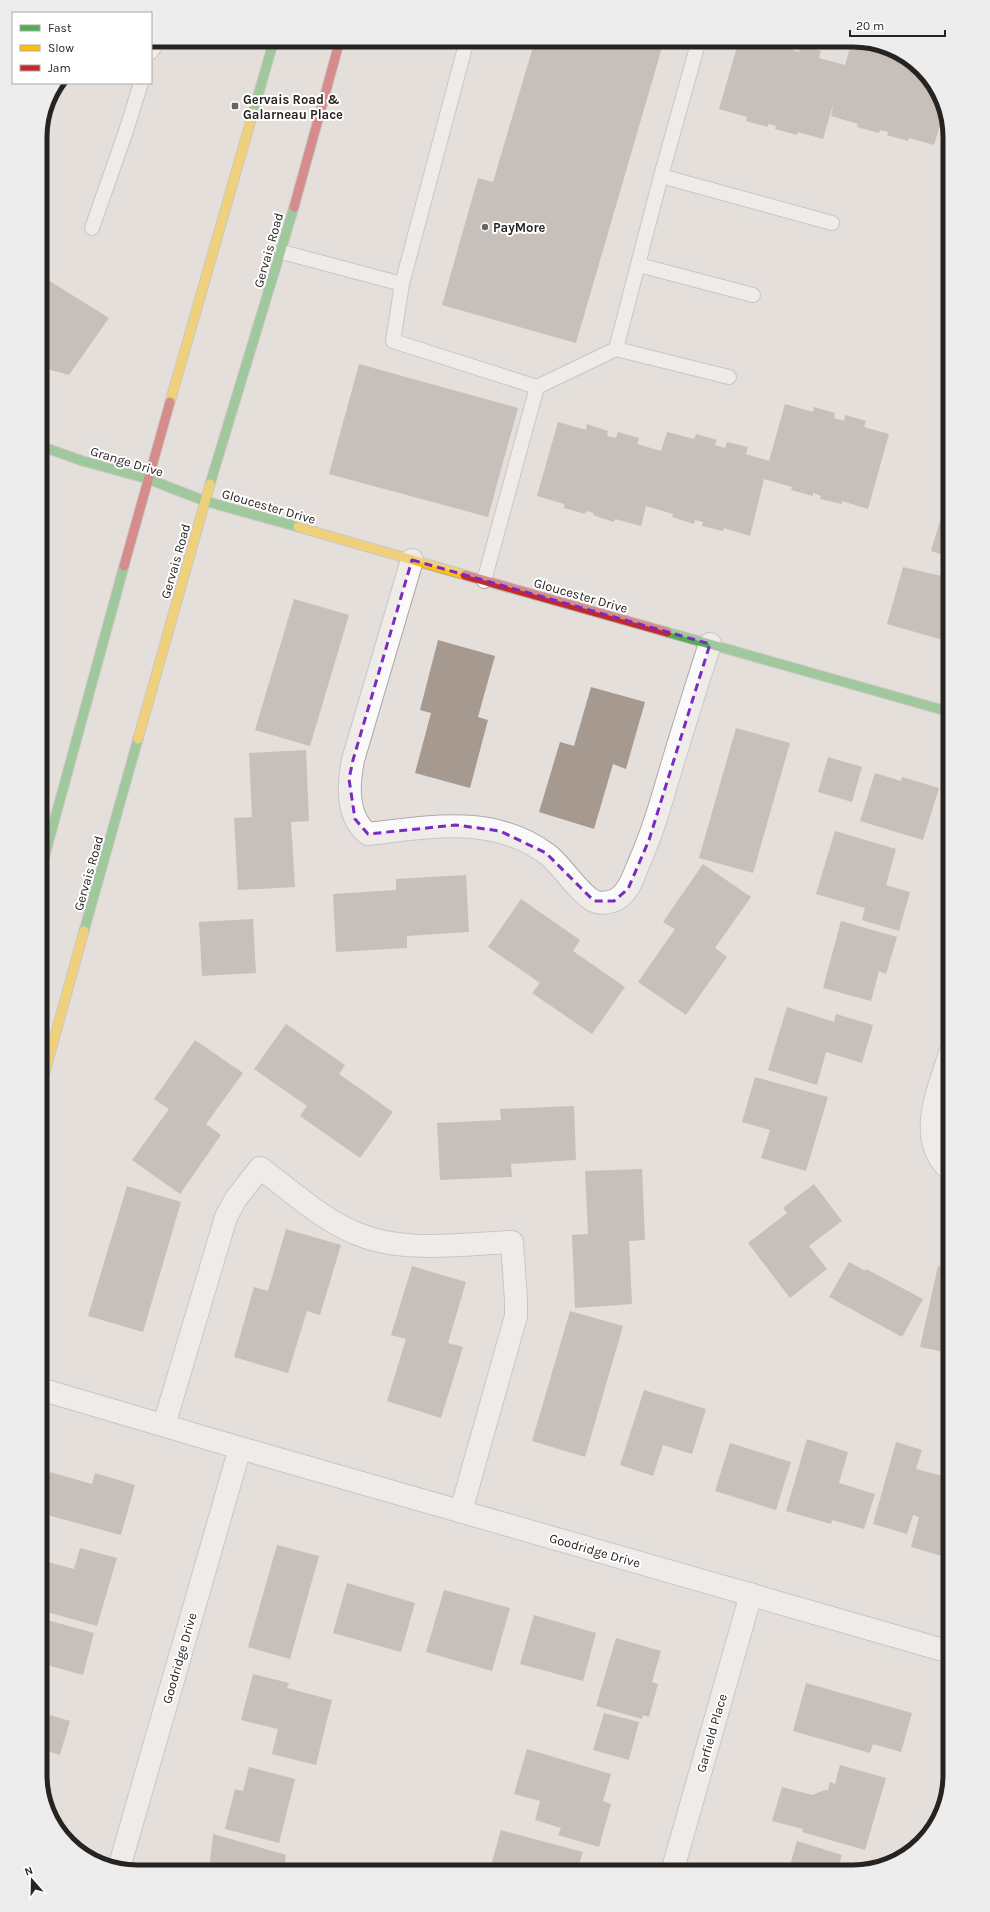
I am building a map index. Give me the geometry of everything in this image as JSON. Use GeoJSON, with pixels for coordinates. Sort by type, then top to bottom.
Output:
{"type":"FeatureCollection","features":[{"type":"Feature","properties":{"kind":"main road"},"geometry":{"type":"LineString","coordinates":[[47,847],[148,479],[272,47]]}},
{"type":"Feature","properties":{"kind":"main road","name":"Gervais Road"},"geometry":{"type":"LineString","coordinates":[[47,1065],[205,501],[282,252],[338,47]]}},
{"type":"Feature","properties":{"kind":"main road","name":"Grange Drive"},"geometry":{"type":"LineString","coordinates":[[47,448],[83,461],[148,479],[205,501]]}},
{"type":"Feature","properties":{"kind":"main road","name":"Gloucester Drive"},"geometry":{"type":"LineString","coordinates":[[205,501],[943,710]]}},
{"type":"Feature","properties":{"kind":"street"},"geometry":{"type":"LineString","coordinates":[[412,560],[353,760],[349,779],[355,819],[360,828],[368,834],[456,825],[500,831],[521,839],[546,853],[557,862],[585,894],[594,901],[614,901],[622,896],[628,889],[650,840],[710,644]]}},
{"type":"Feature","properties":{"kind":"street"},"geometry":{"type":"LineString","coordinates":[[943,1079],[931,1124],[935,1146],[943,1162]]}},
{"type":"Feature","properties":{"kind":"street"},"geometry":{"type":"LineString","coordinates":[[164,1425],[226,1217],[235,1200],[260,1168],[336,1224],[373,1239],[416,1246],[512,1242],[516,1316],[461,1511]]}},
{"type":"Feature","properties":{"kind":"street","name":"Goodridge Drive"},"geometry":{"type":"LineString","coordinates":[[47,1390],[240,1448],[943,1650]]}},
{"type":"Feature","properties":{"kind":"street","name":"Goodridge Drive"},"geometry":{"type":"LineString","coordinates":[[119,1863],[240,1448]]}},
{"type":"Feature","properties":{"kind":"street","name":"Garfield Place"},"geometry":{"type":"LineString","coordinates":[[674,1865],[750,1594]]}},
{"type":"Feature","properties":{"kind":"lane"},"geometry":{"type":"LineString","coordinates":[[466,47],[402,284],[393,341],[537,387],[616,349],[729,377]]}},
{"type":"Feature","properties":{"kind":"lane"},"geometry":{"type":"LineString","coordinates":[[616,349],[661,176],[697,47]]}},
{"type":"Feature","properties":{"kind":"lane"},"geometry":{"type":"LineString","coordinates":[[92,228],[141,84]]}},
{"type":"Feature","properties":{"kind":"lane"},"geometry":{"type":"LineString","coordinates":[[661,176],[832,223]]}},
{"type":"Feature","properties":{"kind":"lane"},"geometry":{"type":"LineString","coordinates":[[282,252],[402,284]]}},
{"type":"Feature","properties":{"kind":"lane"},"geometry":{"type":"LineString","coordinates":[[639,265],[753,295]]}},
{"type":"Feature","properties":{"kind":"lane"},"geometry":{"type":"LineString","coordinates":[[484,581],[537,387]]}},
{"type":"Feature","properties":{"kind":"highlighted area"},"geometry":{"type":"Polygon","coordinates":[[[412,560],[710,644],[649,840],[628,889],[614,901],[594,901],[546,853],[500,831],[456,825],[368,834],[355,819],[349,779],[353,760],[412,560]]]}},
{"type":"Feature","properties":{"kind":"building"},"geometry":{"type":"Polygon","coordinates":[[[533,47],[662,47],[576,343],[442,305],[478,178],[493,182],[533,47]]]}},
{"type":"Feature","properties":{"kind":"building"},"geometry":{"type":"Polygon","coordinates":[[[737,47],[789,47],[789,49],[799,52],[800,47],[808,47],[821,51],[819,58],[845,65],[850,47],[859,47],[893,56],[917,73],[931,92],[940,113],[941,121],[934,145],[909,138],[908,141],[887,135],[888,132],[880,130],[879,133],[857,127],[858,124],[831,116],[834,101],[823,139],[798,132],[797,135],[775,129],[776,126],[768,124],[768,127],[746,121],[747,117],[719,109],[737,47]]]}},
{"type":"Feature","properties":{"kind":"building"},"geometry":{"type":"Polygon","coordinates":[[[47,279],[109,318],[69,375],[47,369],[47,279]]]}},
{"type":"Feature","properties":{"kind":"building"},"geometry":{"type":"Polygon","coordinates":[[[359,364],[518,408],[488,517],[329,474],[359,364]]]}},
{"type":"Feature","properties":{"kind":"building"},"geometry":{"type":"Polygon","coordinates":[[[785,404],[813,412],[814,407],[835,413],[834,418],[844,421],[845,415],[866,421],[864,427],[889,434],[868,509],[842,501],[842,504],[820,499],[821,496],[813,493],[813,496],[791,490],[792,487],[764,479],[750,536],[724,528],[723,531],[702,526],[703,522],[695,520],[694,524],[672,517],[673,514],[646,506],[641,526],[615,519],[614,522],[593,515],[594,513],[586,511],[585,514],[564,508],[564,504],[537,496],[558,422],[586,430],[587,424],[608,431],[607,436],[616,438],[618,432],[639,438],[637,444],[661,451],[667,432],[694,439],[696,434],[717,440],[715,445],[725,448],[727,442],[748,447],[746,454],[769,461],[785,404]]]}},
{"type":"Feature","properties":{"kind":"building"},"geometry":{"type":"Polygon","coordinates":[[[943,511],[943,555],[931,551],[943,511]]]}},
{"type":"Feature","properties":{"kind":"building"},"geometry":{"type":"Polygon","coordinates":[[[903,567],[943,576],[943,640],[887,624],[903,567]]]}},
{"type":"Feature","properties":{"kind":"building"},"geometry":{"type":"Polygon","coordinates":[[[294,599],[349,615],[310,746],[255,730],[294,599]]]}},
{"type":"Feature","properties":{"kind":"building"},"geometry":{"type":"Polygon","coordinates":[[[438,640],[495,656],[478,717],[488,720],[470,788],[415,773],[431,713],[420,710],[438,640]]]}},
{"type":"Feature","properties":{"kind":"building"},"geometry":{"type":"Polygon","coordinates":[[[591,687],[645,702],[626,769],[613,764],[594,829],[539,812],[560,742],[574,746],[591,687]]]}},
{"type":"Feature","properties":{"kind":"building"},"geometry":{"type":"Polygon","coordinates":[[[736,728],[790,743],[753,873],[699,858],[736,728]]]}},
{"type":"Feature","properties":{"kind":"building"},"geometry":{"type":"Polygon","coordinates":[[[306,750],[309,821],[291,822],[295,887],[238,890],[234,818],[252,817],[249,753],[306,750]]]}},
{"type":"Feature","properties":{"kind":"building"},"geometry":{"type":"Polygon","coordinates":[[[828,757],[862,767],[852,802],[818,792],[828,757]]]}},
{"type":"Feature","properties":{"kind":"building"},"geometry":{"type":"Polygon","coordinates":[[[875,773],[901,781],[902,777],[939,788],[923,840],[860,821],[875,773]]]}},
{"type":"Feature","properties":{"kind":"building"},"geometry":{"type":"Polygon","coordinates":[[[835,831],[896,849],[886,885],[910,892],[899,931],[862,920],[865,908],[816,894],[835,831]]]}},
{"type":"Feature","properties":{"kind":"building"},"geometry":{"type":"Polygon","coordinates":[[[703,864],[751,897],[715,948],[727,957],[686,1015],[638,982],[675,929],[663,922],[703,864]]]}},
{"type":"Feature","properties":{"kind":"building"},"geometry":{"type":"Polygon","coordinates":[[[466,875],[469,932],[407,936],[407,948],[336,952],[333,894],[396,890],[396,879],[466,875]]]}},
{"type":"Feature","properties":{"kind":"building"},"geometry":{"type":"Polygon","coordinates":[[[521,899],[580,940],[573,951],[625,987],[592,1034],[532,993],[540,983],[488,947],[521,899]]]}},
{"type":"Feature","properties":{"kind":"building"},"geometry":{"type":"Polygon","coordinates":[[[253,919],[256,973],[202,976],[199,922],[253,919]]]}},
{"type":"Feature","properties":{"kind":"building"},"geometry":{"type":"Polygon","coordinates":[[[841,921],[897,937],[886,974],[879,971],[871,1001],[823,988],[841,921]]]}},
{"type":"Feature","properties":{"kind":"building"},"geometry":{"type":"Polygon","coordinates":[[[787,1007],[834,1022],[836,1014],[873,1025],[862,1063],[826,1052],[817,1085],[768,1070],[787,1007]]]}},
{"type":"Feature","properties":{"kind":"building"},"geometry":{"type":"Polygon","coordinates":[[[286,1024],[345,1065],[339,1074],[393,1112],[360,1158],[300,1116],[307,1106],[254,1069],[286,1024]]]}},
{"type":"Feature","properties":{"kind":"building"},"geometry":{"type":"Polygon","coordinates":[[[195,1040],[243,1073],[206,1124],[221,1135],[180,1194],[132,1160],[169,1109],[154,1099],[195,1040]]]}},
{"type":"Feature","properties":{"kind":"building"},"geometry":{"type":"Polygon","coordinates":[[[755,1077],[828,1097],[806,1171],[761,1158],[770,1130],[742,1122],[755,1077]]]}},
{"type":"Feature","properties":{"kind":"building"},"geometry":{"type":"Polygon","coordinates":[[[574,1106],[576,1160],[511,1164],[512,1177],[440,1180],[437,1123],[501,1120],[500,1109],[574,1106]]]}},
{"type":"Feature","properties":{"kind":"building"},"geometry":{"type":"Polygon","coordinates":[[[642,1169],[645,1240],[629,1241],[632,1304],[575,1308],[572,1235],[588,1234],[585,1171],[642,1169]]]}},
{"type":"Feature","properties":{"kind":"building"},"geometry":{"type":"Polygon","coordinates":[[[814,1184],[842,1221],[809,1246],[827,1269],[790,1298],[748,1243],[787,1213],[783,1208],[814,1184]]]}},
{"type":"Feature","properties":{"kind":"building"},"geometry":{"type":"Polygon","coordinates":[[[127,1186],[181,1202],[143,1332],[88,1316],[127,1186]]]}},
{"type":"Feature","properties":{"kind":"building"},"geometry":{"type":"Polygon","coordinates":[[[286,1229],[341,1245],[320,1315],[307,1311],[288,1373],[234,1357],[254,1287],[268,1291],[286,1229]]]}},
{"type":"Feature","properties":{"kind":"building"},"geometry":{"type":"Polygon","coordinates":[[[849,1262],[865,1271],[866,1269],[923,1299],[902,1337],[829,1297],[849,1262]]]}},
{"type":"Feature","properties":{"kind":"building"},"geometry":{"type":"Polygon","coordinates":[[[412,1266],[466,1282],[448,1343],[463,1347],[441,1418],[387,1401],[406,1339],[391,1335],[412,1266]]]}},
{"type":"Feature","properties":{"kind":"building"},"geometry":{"type":"Polygon","coordinates":[[[938,1266],[943,1267],[943,1352],[920,1347],[938,1266]]]}},
{"type":"Feature","properties":{"kind":"building"},"geometry":{"type":"Polygon","coordinates":[[[570,1311],[623,1326],[585,1457],[532,1441],[570,1311]]]}},
{"type":"Feature","properties":{"kind":"building"},"geometry":{"type":"Polygon","coordinates":[[[644,1390],[706,1409],[692,1454],[663,1445],[653,1476],[620,1465],[644,1390]]]}},
{"type":"Feature","properties":{"kind":"building"},"geometry":{"type":"Polygon","coordinates":[[[807,1439],[848,1452],[839,1483],[875,1494],[864,1529],[832,1520],[831,1524],[786,1511],[807,1439]]]}},
{"type":"Feature","properties":{"kind":"building"},"geometry":{"type":"Polygon","coordinates":[[[896,1442],[922,1450],[916,1469],[943,1476],[943,1556],[911,1547],[919,1517],[913,1515],[907,1534],[873,1524],[896,1442]]]}},
{"type":"Feature","properties":{"kind":"building"},"geometry":{"type":"Polygon","coordinates":[[[730,1443],[791,1462],[776,1510],[715,1491],[730,1443]]]}},
{"type":"Feature","properties":{"kind":"building"},"geometry":{"type":"Polygon","coordinates":[[[50,1472],[92,1484],[95,1473],[135,1485],[121,1535],[47,1515],[47,1482],[50,1472]]]}},
{"type":"Feature","properties":{"kind":"building"},"geometry":{"type":"Polygon","coordinates":[[[277,1545],[319,1556],[290,1659],[248,1647],[277,1545]]]}},
{"type":"Feature","properties":{"kind":"building"},"geometry":{"type":"Polygon","coordinates":[[[80,1548],[117,1558],[97,1626],[47,1612],[47,1562],[74,1569],[80,1548]]]}},
{"type":"Feature","properties":{"kind":"building"},"geometry":{"type":"Polygon","coordinates":[[[347,1583],[415,1603],[401,1652],[333,1633],[347,1583]]]}},
{"type":"Feature","properties":{"kind":"building"},"geometry":{"type":"Polygon","coordinates":[[[444,1590],[510,1608],[492,1671],[426,1652],[444,1590]]]}},
{"type":"Feature","properties":{"kind":"building"},"geometry":{"type":"Polygon","coordinates":[[[534,1615],[596,1633],[583,1681],[520,1664],[534,1615]]]}},
{"type":"Feature","properties":{"kind":"building"},"geometry":{"type":"Polygon","coordinates":[[[47,1620],[94,1633],[83,1675],[47,1665],[47,1620]]]}},
{"type":"Feature","properties":{"kind":"building"},"geometry":{"type":"Polygon","coordinates":[[[616,1638],[661,1651],[652,1682],[658,1684],[649,1717],[643,1715],[642,1719],[596,1706],[616,1638]]]}},
{"type":"Feature","properties":{"kind":"building"},"geometry":{"type":"Polygon","coordinates":[[[253,1674],[289,1683],[287,1688],[332,1700],[316,1765],[272,1754],[278,1729],[241,1720],[253,1674]]]}},
{"type":"Feature","properties":{"kind":"building"},"geometry":{"type":"Polygon","coordinates":[[[806,1683],[912,1713],[901,1752],[873,1744],[870,1753],[793,1731],[806,1683]]]}},
{"type":"Feature","properties":{"kind":"building"},"geometry":{"type":"Polygon","coordinates":[[[604,1713],[639,1722],[629,1760],[593,1750],[604,1713]]]}},
{"type":"Feature","properties":{"kind":"building"},"geometry":{"type":"Polygon","coordinates":[[[47,1714],[70,1721],[60,1755],[47,1751],[47,1714]]]}},
{"type":"Feature","properties":{"kind":"building"},"geometry":{"type":"Polygon","coordinates":[[[527,1749],[611,1774],[603,1801],[611,1804],[599,1847],[558,1835],[561,1828],[535,1820],[540,1801],[514,1794],[527,1749]]]}},
{"type":"Feature","properties":{"kind":"building"},"geometry":{"type":"Polygon","coordinates":[[[840,1765],[886,1778],[865,1850],[802,1832],[803,1829],[772,1821],[782,1787],[812,1795],[828,1790],[830,1782],[835,1784],[840,1765]]]}},
{"type":"Feature","properties":{"kind":"building"},"geometry":{"type":"Polygon","coordinates":[[[249,1767],[295,1779],[279,1843],[225,1829],[235,1789],[243,1791],[249,1767]]]}},
{"type":"Feature","properties":{"kind":"building"},"geometry":{"type":"Polygon","coordinates":[[[501,1830],[583,1852],[579,1865],[491,1865],[501,1830]]]}},
{"type":"Feature","properties":{"kind":"building"},"geometry":{"type":"Polygon","coordinates":[[[213,1834],[286,1855],[285,1865],[233,1865],[210,1862],[213,1834]]]}},
{"type":"Feature","properties":{"kind":"building"},"geometry":{"type":"Polygon","coordinates":[[[797,1841],[842,1855],[839,1865],[790,1865],[797,1841]]]}},
{"type":"Feature","properties":{"kind":"traffic: fast"},"geometry":{"type":"LineString","coordinates":[[253,113],[272,47]]}},
{"type":"Feature","properties":{"kind":"traffic: fast"},"geometry":{"type":"LineString","coordinates":[[210,484],[294,207]]}},
{"type":"Feature","properties":{"kind":"traffic: fast"},"geometry":{"type":"LineString","coordinates":[[47,448],[83,461],[148,479],[205,501],[298,527]]}},
{"type":"Feature","properties":{"kind":"traffic: fast"},"geometry":{"type":"LineString","coordinates":[[47,847],[124,566]]}},
{"type":"Feature","properties":{"kind":"traffic: fast"},"geometry":{"type":"LineString","coordinates":[[667,632],[943,710]]}},
{"type":"Feature","properties":{"kind":"traffic: fast"},"geometry":{"type":"LineString","coordinates":[[84,931],[138,739]]}},
{"type":"Feature","properties":{"kind":"traffic: slow"},"geometry":{"type":"LineString","coordinates":[[170,402],[253,113]]}},
{"type":"Feature","properties":{"kind":"traffic: slow"},"geometry":{"type":"LineString","coordinates":[[138,739],[210,484]]}},
{"type":"Feature","properties":{"kind":"traffic: slow"},"geometry":{"type":"LineString","coordinates":[[298,527],[465,575]]}},
{"type":"Feature","properties":{"kind":"traffic: slow"},"geometry":{"type":"LineString","coordinates":[[47,1065],[84,931]]}},
{"type":"Feature","properties":{"kind":"traffic: jam"},"geometry":{"type":"LineString","coordinates":[[294,207],[338,47]]}},
{"type":"Feature","properties":{"kind":"traffic: jam"},"geometry":{"type":"LineString","coordinates":[[124,566],[170,402]]}},
{"type":"Feature","properties":{"kind":"traffic: jam"},"geometry":{"type":"LineString","coordinates":[[465,575],[667,632]]}},
{"type":"Feature","properties":{"kind":"place","name":"Gervais Road & Galarneau Place"},"geometry":{"type":"Point","coordinates":[235,106]}},
{"type":"Feature","properties":{"kind":"place","name":"PayMore"},"geometry":{"type":"Point","coordinates":[485,227]}}]}
